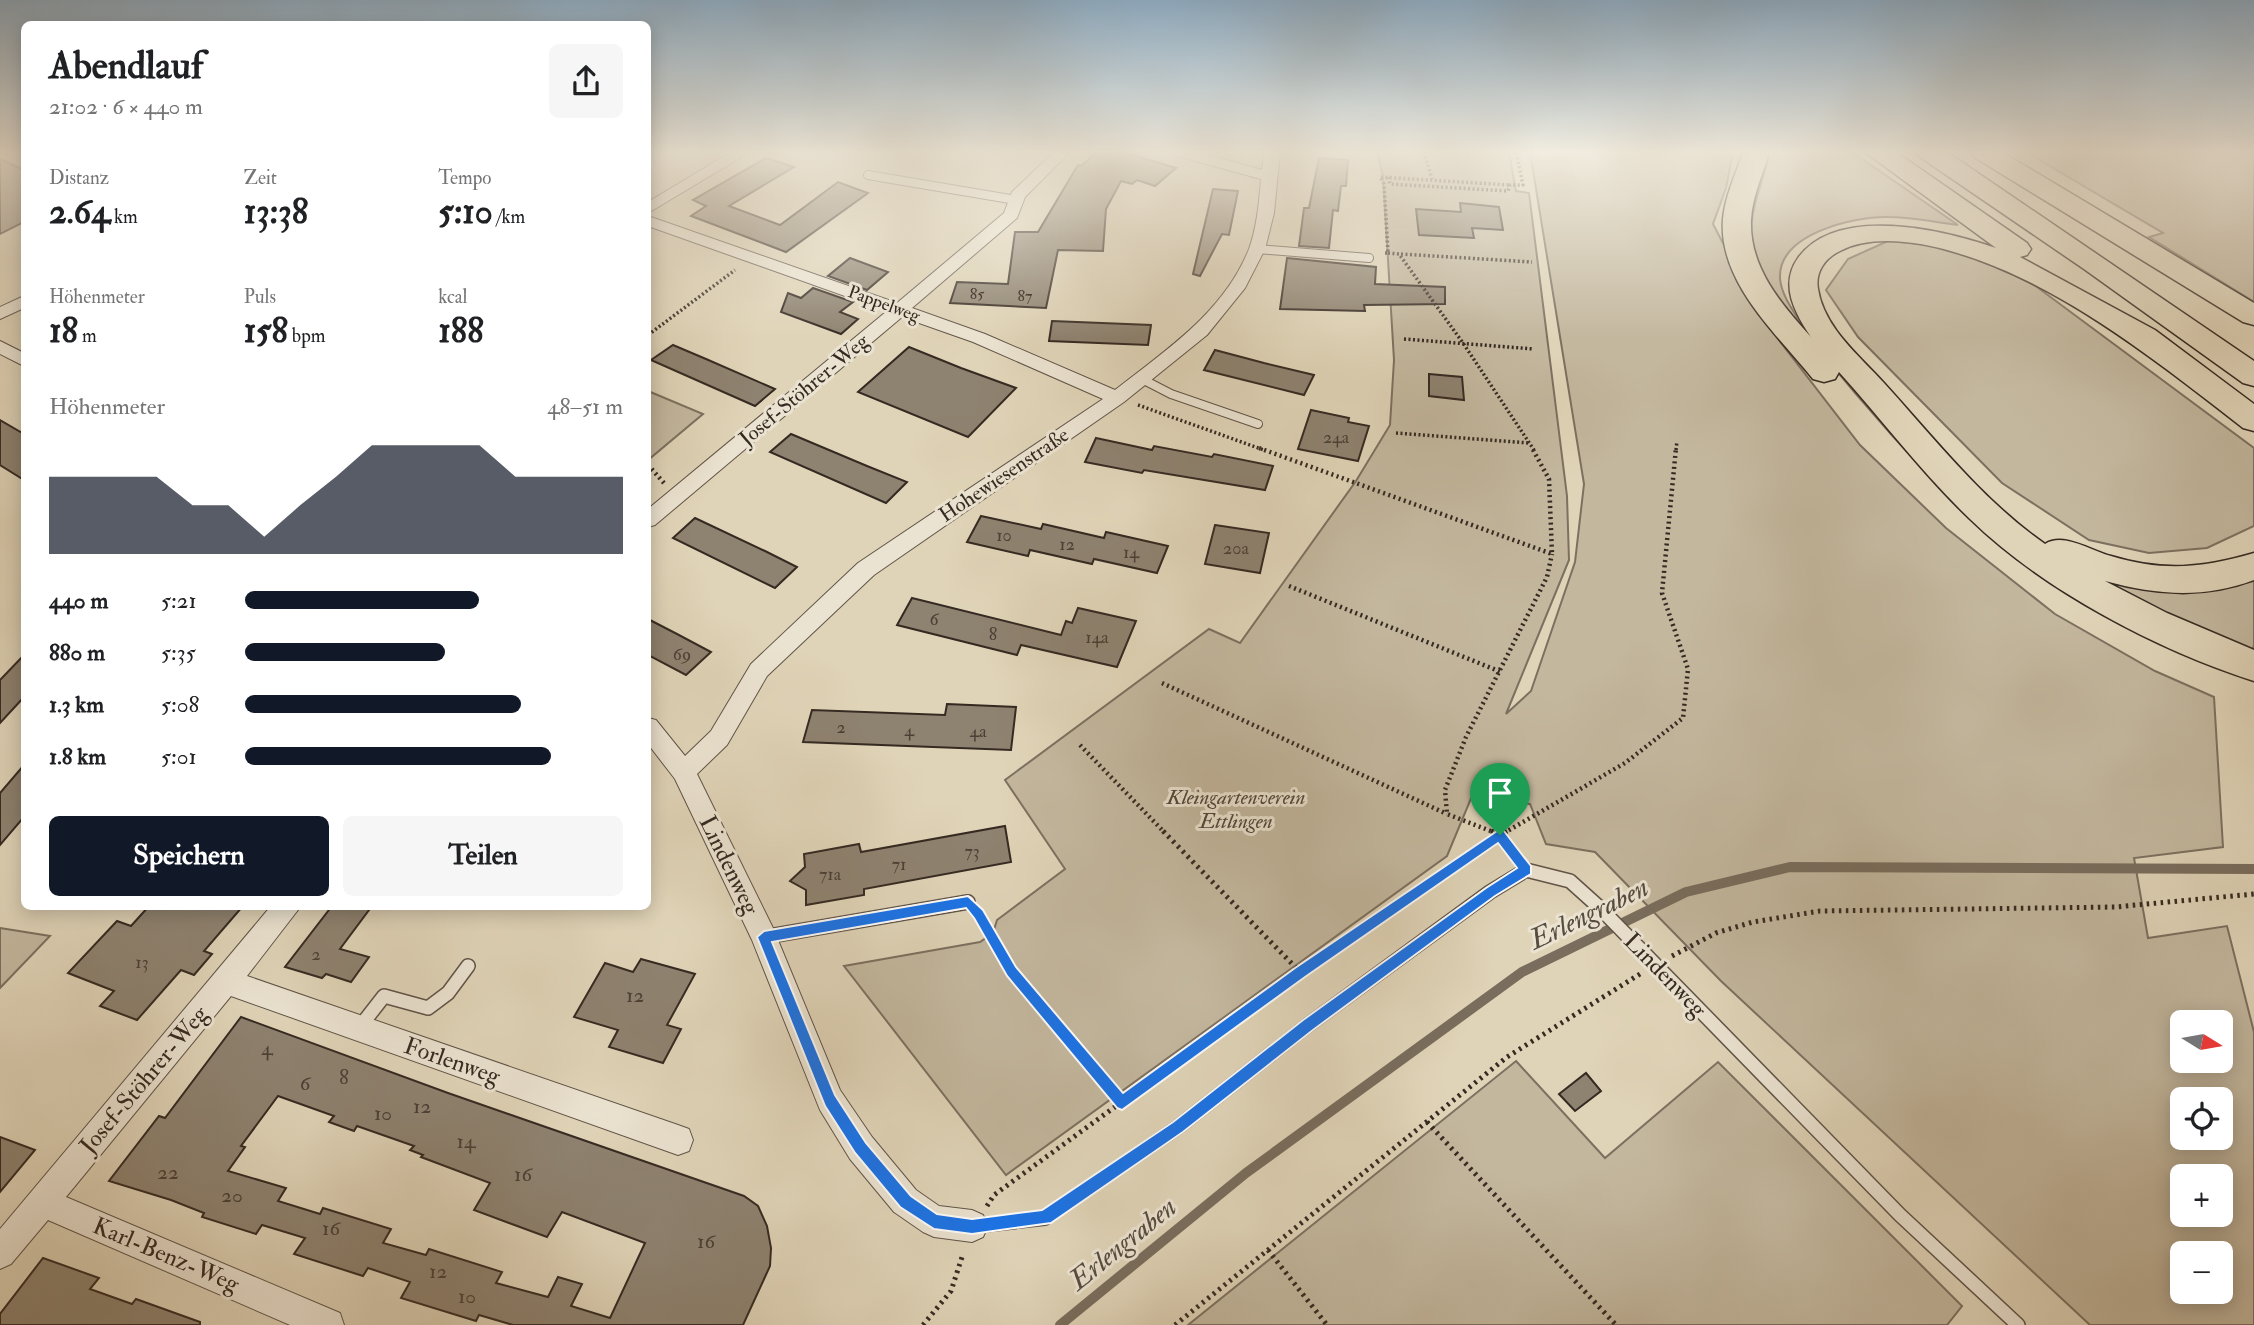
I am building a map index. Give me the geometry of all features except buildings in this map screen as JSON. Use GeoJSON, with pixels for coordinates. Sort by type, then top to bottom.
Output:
{"type":"FeatureCollection","features":[{"type":"Feature","properties":{"kind":"highway"},"geometry":{"type":"LineString","coordinates":[[1738,214],[1736,222],[1740,248],[1754,284],[1834,386],[1928,491],[2003,561],[2042,589],[2115,632],[2208,676],[2254,694]]}},
{"type":"Feature","properties":{"kind":"highway"},"geometry":{"type":"LineString","coordinates":[[1967,214],[2164,351],[2254,420]]}},
{"type":"Feature","properties":{"kind":"highway"},"geometry":{"type":"LineString","coordinates":[[2022,214],[2254,376]]}},
{"type":"Feature","properties":{"kind":"highway"},"geometry":{"type":"LineString","coordinates":[[2085,214],[2254,316]]}},
{"type":"Feature","properties":{"kind":"highway"},"geometry":{"type":"LineString","coordinates":[[2164,351],[2019,265],[1960,243],[1929,236],[1876,234],[1850,238],[1827,247],[1812,257],[1803,274],[1803,292],[1826,336],[1963,490],[1999,526],[2068,577],[2152,622],[2254,666]]}},
{"type":"Feature","properties":{"kind":"highway"},"geometry":{"type":"LineString","coordinates":[[1963,490],[2037,541],[2110,570],[2148,578],[2184,581],[2226,577],[2254,566]]}},
{"type":"Feature","properties":{"kind":"street","name":"Josef-Stöhrer-Weg"},"geometry":{"type":"LineString","coordinates":[[651,517],[1011,214]]}},
{"type":"Feature","properties":{"kind":"street","name":"Hohewiesenstraße"},"geometry":{"type":"LineString","coordinates":[[684,772],[719,738],[759,670],[866,569],[1117,398],[1201,331],[1237,288],[1257,249],[1266,214]]}},
{"type":"Feature","properties":{"kind":"street","name":"Pappelweg"},"geometry":{"type":"LineString","coordinates":[[651,222],[979,338],[1117,398]]}},
{"type":"Feature","properties":{"kind":"street"},"geometry":{"type":"LineString","coordinates":[[0,314],[21,303]]}},
{"type":"Feature","properties":{"kind":"street"},"geometry":{"type":"LineString","coordinates":[[0,347],[21,358]]}},
{"type":"Feature","properties":{"kind":"street","name":"Lindenweg"},"geometry":{"type":"LineString","coordinates":[[651,731],[684,772],[764,937],[830,1100],[861,1148],[905,1201],[934,1221],[972,1226]]}},
{"type":"Feature","properties":{"kind":"street","name":"Josef-Stöhrer-Weg"},"geometry":{"type":"LineString","coordinates":[[0,1253],[285,910]]}},
{"type":"Feature","properties":{"kind":"street","name":"Forlenweg"},"geometry":{"type":"LineString","coordinates":[[226,981],[678,1140]]}},
{"type":"Feature","properties":{"kind":"street","name":"Karl-Benz-Weg"},"geometry":{"type":"LineString","coordinates":[[43,1202],[328,1325]]}},
{"type":"Feature","properties":{"kind":"lane"},"geometry":{"type":"LineString","coordinates":[[1257,249],[1369,258]]}},
{"type":"Feature","properties":{"kind":"lane"},"geometry":{"type":"LineString","coordinates":[[1142,379],[1171,394],[1258,424]]}},
{"type":"Feature","properties":{"kind":"lane","name":"Lindenweg"},"geometry":{"type":"LineString","coordinates":[[972,1226],[1045,1218],[1178,1127],[1308,1025],[1490,892],[1526,870],[1570,881],[1600,908],[1900,1215],[2018,1325]]}},
{"type":"Feature","properties":{"kind":"lane"},"geometry":{"type":"LineString","coordinates":[[764,937],[968,902]]}},
{"type":"Feature","properties":{"kind":"lane"},"geometry":{"type":"LineString","coordinates":[[359,1028],[384,996],[428,1008],[449,993],[468,966]]}},
{"type":"Feature","properties":{"kind":"path"},"geometry":{"type":"LineString","coordinates":[[1386,214],[1388,253]]}},
{"type":"Feature","properties":{"kind":"path"},"geometry":{"type":"LineString","coordinates":[[1369,258],[1374,253],[1388,253],[1532,262]]}},
{"type":"Feature","properties":{"kind":"path"},"geometry":{"type":"LineString","coordinates":[[1399,254],[1530,443],[1549,479],[1552,554],[1547,577],[1466,737],[1445,790],[1447,814]]}},
{"type":"Feature","properties":{"kind":"path"},"geometry":{"type":"LineString","coordinates":[[651,333],[752,257]]}},
{"type":"Feature","properties":{"kind":"path"},"geometry":{"type":"LineString","coordinates":[[1404,339],[1534,349]]}},
{"type":"Feature","properties":{"kind":"path"},"geometry":{"type":"LineString","coordinates":[[1117,398],[1356,481],[1552,554]]}},
{"type":"Feature","properties":{"kind":"path"},"geometry":{"type":"LineString","coordinates":[[1396,433],[1530,443]]}},
{"type":"Feature","properties":{"kind":"path"},"geometry":{"type":"LineString","coordinates":[[923,1325],[951,1291],[972,1226],[994,1195],[1300,972],[1500,835],[1625,763],[1683,718],[1688,669],[1662,593],[1677,441]]}},
{"type":"Feature","properties":{"kind":"path"},"geometry":{"type":"LineString","coordinates":[[1289,586],[1501,672]]}},
{"type":"Feature","properties":{"kind":"path"},"geometry":{"type":"LineString","coordinates":[[1163,683],[1447,814],[1500,835],[1526,870]]}},
{"type":"Feature","properties":{"kind":"path"},"geometry":{"type":"LineString","coordinates":[[1080,745],[1300,972]]}},
{"type":"Feature","properties":{"kind":"path"},"geometry":{"type":"LineString","coordinates":[[1175,1325],[1507,1057],[1654,965],[1716,933],[1753,922],[1821,911],[2115,908],[2254,894]]}},
{"type":"Feature","properties":{"kind":"path"},"geometry":{"type":"LineString","coordinates":[[968,902],[979,914],[1012,972],[1122,1103]]}},
{"type":"Feature","properties":{"kind":"path"},"geometry":{"type":"LineString","coordinates":[[1427,1122],[1616,1325]]}},
{"type":"Feature","properties":{"kind":"path"},"geometry":{"type":"LineString","coordinates":[[1268,1250],[1327,1325]]}},
{"type":"Feature","properties":{"kind":"green space","name":"Kleingartenverein Ettlingen"},"geometry":{"type":"Polygon","coordinates":[[[1385,214],[1532,214],[1567,496],[1569,560],[1506,714],[1531,691],[1575,562],[1584,484],[1540,214],[1717,214],[1713,224],[1775,335],[1860,445],[1946,528],[2055,614],[2155,671],[2214,697],[2223,847],[2134,858],[2148,938],[2227,926],[2254,1032],[2254,1325],[2090,1325],[1721,981],[1595,852],[1546,844],[1530,804],[1494,802],[1472,796],[1447,856],[1006,1175],[844,966],[980,942],[993,933],[997,920],[1065,869],[1005,780],[1209,629],[1240,643],[1356,481],[1390,425],[1394,360],[1385,214]]]}},
{"type":"Feature","properties":{"kind":"green space"},"geometry":{"type":"Polygon","coordinates":[[[1753,214],[1942,214],[1958,225],[1888,217],[1838,224],[1804,239],[1791,250],[1783,263],[1780,278],[1785,297],[1803,326],[1960,508],[1906,451],[1790,316],[1770,288],[1755,260],[1753,214]]]}},
{"type":"Feature","properties":{"kind":"green space"},"geometry":{"type":"Polygon","coordinates":[[[2131,214],[2254,214],[2254,302],[2149,237],[2163,233],[2131,214]]]}},
{"type":"Feature","properties":{"kind":"green space"},"geometry":{"type":"Polygon","coordinates":[[[1888,241],[1950,247],[1994,261],[2037,287],[2254,448],[2254,526],[2207,548],[2149,553],[2089,540],[2002,483],[1858,337],[1826,290],[1848,259],[1888,241]]]}},
{"type":"Feature","properties":{"kind":"green space"},"geometry":{"type":"Polygon","coordinates":[[[651,392],[703,414],[651,457],[651,392]]]}},
{"type":"Feature","properties":{"kind":"green space"},"geometry":{"type":"Polygon","coordinates":[[[2099,574],[2158,586],[2194,589],[2254,581],[2254,645],[2251,657],[2098,584],[2099,574]]]}},
{"type":"Feature","properties":{"kind":"green space"},"geometry":{"type":"Polygon","coordinates":[[[0,928],[50,936],[0,988],[0,928]]]}},
{"type":"Feature","properties":{"kind":"green space"},"geometry":{"type":"Polygon","coordinates":[[[1516,1061],[1605,1158],[1718,1062],[1962,1306],[1947,1325],[1188,1325],[1516,1061]]]}},
{"type":"Feature","properties":{"kind":"waterway","name":"Erlengraben"},"geometry":{"type":"LineString","coordinates":[[1060,1325],[1246,1173],[1522,972],[1686,892],[1790,867],[2254,869]]}},
{"type":"Feature","properties":{"kind":"route"},"geometry":{"type":"LineString","coordinates":[[1500,835],[1526,870],[1490,892],[1308,1025],[1178,1127],[1045,1218],[961,1225],[934,1221],[905,1201],[861,1148],[830,1100],[764,937],[968,902],[979,914],[1012,972],[1122,1103],[1300,972],[1500,835]]}}]}
